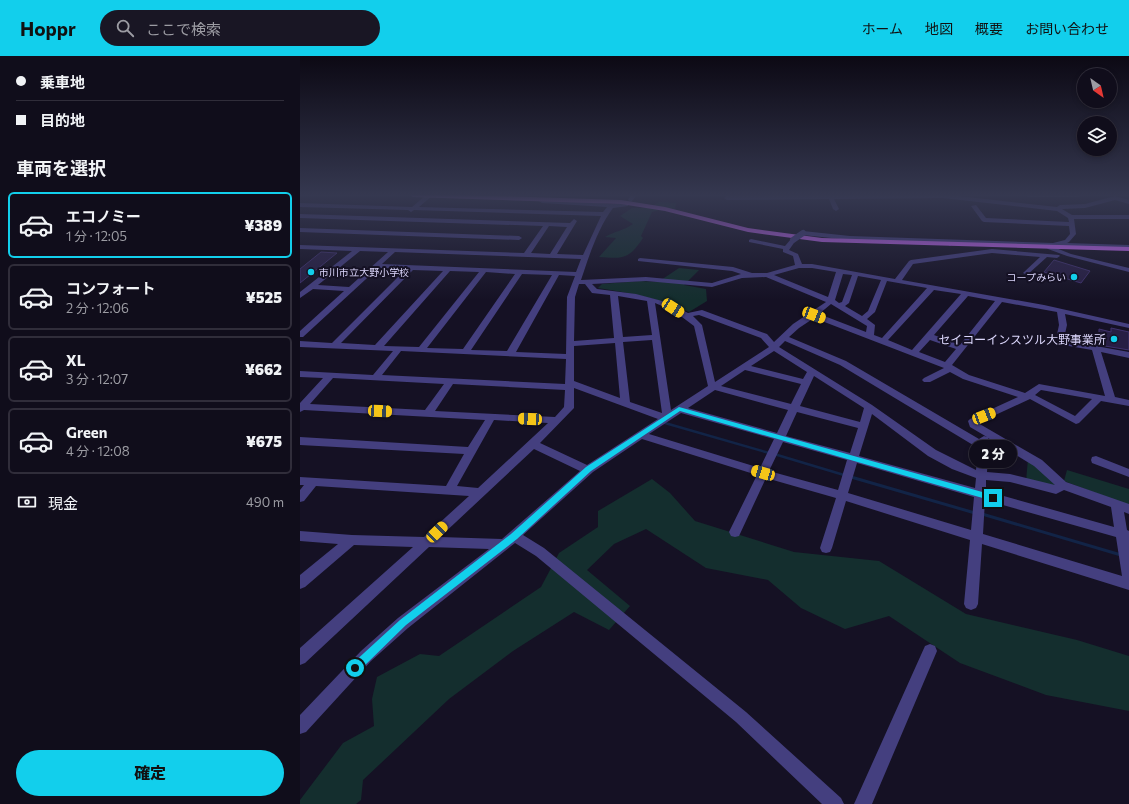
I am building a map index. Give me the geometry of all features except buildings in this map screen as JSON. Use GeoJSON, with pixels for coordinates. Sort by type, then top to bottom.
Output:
{"type":"FeatureCollection","features":[{"type":"Feature","properties":{"kind":"main road"},"geometry":{"type":"LineString","coordinates":[[748,230],[796,237],[950,243]]}},
{"type":"Feature","properties":{"kind":"main road"},"geometry":{"type":"LineString","coordinates":[[1052,246],[1129,248]]}},
{"type":"Feature","properties":{"kind":"street"},"geometry":{"type":"LineString","coordinates":[[300,230],[384,233],[436,243],[472,261],[484,270],[579,274]]}},
{"type":"Feature","properties":{"kind":"street"},"geometry":{"type":"LineString","coordinates":[[384,233],[388,230]]}},
{"type":"Feature","properties":{"kind":"street"},"geometry":{"type":"LineString","coordinates":[[502,238],[508,230]]}},
{"type":"Feature","properties":{"kind":"street"},"geometry":{"type":"LineString","coordinates":[[516,230],[527,254]]}},
{"type":"Feature","properties":{"kind":"street"},"geometry":{"type":"LineString","coordinates":[[375,266],[448,269],[472,261],[536,230]]}},
{"type":"Feature","properties":{"kind":"street"},"geometry":{"type":"LineString","coordinates":[[527,254],[543,230]]}},
{"type":"Feature","properties":{"kind":"street"},"geometry":{"type":"LineString","coordinates":[[553,255],[568,230]]}},
{"type":"Feature","properties":{"kind":"street"},"geometry":{"type":"LineString","coordinates":[[300,658],[427,542],[478,492],[533,444],[569,408],[571,297],[585,256],[597,230]]}},
{"type":"Feature","properties":{"kind":"street"},"geometry":{"type":"LineString","coordinates":[[1052,246],[1070,239],[1074,234],[1073,230]]}},
{"type":"Feature","properties":{"kind":"street"},"geometry":{"type":"LineString","coordinates":[[300,247],[321,231]]}},
{"type":"Feature","properties":{"kind":"street"},"geometry":{"type":"LineString","coordinates":[[786,248],[793,240],[803,233],[850,238],[950,243],[1129,248]]}},
{"type":"Feature","properties":{"kind":"street"},"geometry":{"type":"LineString","coordinates":[[300,247],[394,250],[436,243],[502,238],[519,239]]}},
{"type":"Feature","properties":{"kind":"street"},"geometry":{"type":"LineString","coordinates":[[752,241],[786,248]]}},
{"type":"Feature","properties":{"kind":"street"},"geometry":{"type":"LineString","coordinates":[[1052,246],[1069,255],[1129,270]]}},
{"type":"Feature","properties":{"kind":"street"},"geometry":{"type":"LineString","coordinates":[[786,248],[785,251],[796,254],[799,266]]}},
{"type":"Feature","properties":{"kind":"street"},"geometry":{"type":"LineString","coordinates":[[1091,260],[1083,254],[1083,252],[1099,248]]}},
{"type":"Feature","properties":{"kind":"street"},"geometry":{"type":"LineString","coordinates":[[300,296],[358,249]]}},
{"type":"Feature","properties":{"kind":"street"},"geometry":{"type":"LineString","coordinates":[[300,335],[394,250]]}},
{"type":"Feature","properties":{"kind":"street"},"geometry":{"type":"LineString","coordinates":[[898,280],[911,262],[992,251],[1057,256]]}},
{"type":"Feature","properties":{"kind":"street"},"geometry":{"type":"LineString","coordinates":[[527,254],[585,256]]}},
{"type":"Feature","properties":{"kind":"street"},"geometry":{"type":"LineString","coordinates":[[1027,274],[1045,255]]}},
{"type":"Feature","properties":{"kind":"street"},"geometry":{"type":"LineString","coordinates":[[640,260],[733,269],[751,275]]}},
{"type":"Feature","properties":{"kind":"street"},"geometry":{"type":"LineString","coordinates":[[577,282],[646,279],[712,285],[751,275],[767,275],[799,266],[812,266],[898,280],[965,294],[1061,311],[1129,326]]}},
{"type":"Feature","properties":{"kind":"street"},"geometry":{"type":"LineString","coordinates":[[334,346],[411,268]]}},
{"type":"Feature","properties":{"kind":"street"},"geometry":{"type":"LineString","coordinates":[[377,348],[448,269]]}},
{"type":"Feature","properties":{"kind":"street"},"geometry":{"type":"LineString","coordinates":[[421,350],[484,270]]}},
{"type":"Feature","properties":{"kind":"street"},"geometry":{"type":"LineString","coordinates":[[300,726],[366,656],[403,622],[509,540],[588,470],[774,347],[796,326],[814,315],[831,301],[840,271]]}},
{"type":"Feature","properties":{"kind":"street"},"geometry":{"type":"LineString","coordinates":[[465,352],[520,272]]}},
{"type":"Feature","properties":{"kind":"street"},"geometry":{"type":"LineString","coordinates":[[510,354],[557,273]]}},
{"type":"Feature","properties":{"kind":"street"},"geometry":{"type":"LineString","coordinates":[[839,306],[845,303],[856,273]]}},
{"type":"Feature","properties":{"kind":"street"},"geometry":{"type":"LineString","coordinates":[[767,275],[831,301],[871,325],[870,336]]}},
{"type":"Feature","properties":{"kind":"street"},"geometry":{"type":"LineString","coordinates":[[862,320],[871,312],[885,278]]}},
{"type":"Feature","properties":{"kind":"street"},"geometry":{"type":"LineString","coordinates":[[588,282],[591,288],[595,291],[644,296],[673,308],[698,325],[714,387],[862,426]]}},
{"type":"Feature","properties":{"kind":"street"},"geometry":{"type":"LineString","coordinates":[[311,287],[351,289]]}},
{"type":"Feature","properties":{"kind":"street"},"geometry":{"type":"LineString","coordinates":[[883,341],[932,287]]}},
{"type":"Feature","properties":{"kind":"street"},"geometry":{"type":"LineString","coordinates":[[614,293],[625,402]]}},
{"type":"Feature","properties":{"kind":"street"},"geometry":{"type":"LineString","coordinates":[[914,353],[965,294]]}},
{"type":"Feature","properties":{"kind":"street"},"geometry":{"type":"LineString","coordinates":[[652,300],[666,418]]}},
{"type":"Feature","properties":{"kind":"street"},"geometry":{"type":"LineString","coordinates":[[927,380],[949,367],[961,348],[1000,300]]}},
{"type":"Feature","properties":{"kind":"street"},"geometry":{"type":"LineString","coordinates":[[1061,311],[1063,325],[1060,339],[1066,343],[1129,355]]}},
{"type":"Feature","properties":{"kind":"street"},"geometry":{"type":"LineString","coordinates":[[686,316],[699,312],[764,336],[774,347],[869,407],[932,452],[956,466],[981,476],[1010,478],[1056,490],[1062,485]]}},
{"type":"Feature","properties":{"kind":"street"},"geometry":{"type":"LineString","coordinates":[[814,315],[949,367],[966,378],[1028,396],[1076,421],[1100,397]]}},
{"type":"Feature","properties":{"kind":"street"},"geometry":{"type":"LineString","coordinates":[[928,336],[961,348]]}},
{"type":"Feature","properties":{"kind":"street"},"geometry":{"type":"LineString","coordinates":[[570,344],[656,337]]}},
{"type":"Feature","properties":{"kind":"street"},"geometry":{"type":"LineString","coordinates":[[784,338],[843,363],[983,446]]}},
{"type":"Feature","properties":{"kind":"street"},"geometry":{"type":"LineString","coordinates":[[300,344],[570,356]]}},
{"type":"Feature","properties":{"kind":"street"},"geometry":{"type":"LineString","coordinates":[[1096,348],[1111,399]]}},
{"type":"Feature","properties":{"kind":"street"},"geometry":{"type":"LineString","coordinates":[[376,377],[399,349]]}},
{"type":"Feature","properties":{"kind":"street"},"geometry":{"type":"LineString","coordinates":[[744,367],[806,383]]}},
{"type":"Feature","properties":{"kind":"street"},"geometry":{"type":"LineString","coordinates":[[735,532],[812,370]]}},
{"type":"Feature","properties":{"kind":"street"},"geometry":{"type":"LineString","coordinates":[[300,374],[570,385],[625,402],[666,418]]}},
{"type":"Feature","properties":{"kind":"street"},"geometry":{"type":"LineString","coordinates":[[301,408],[331,375]]}},
{"type":"Feature","properties":{"kind":"street"},"geometry":{"type":"LineString","coordinates":[[428,414],[451,381]]}},
{"type":"Feature","properties":{"kind":"street"},"geometry":{"type":"LineString","coordinates":[[1129,403],[1039,387],[1028,396],[1008,407],[972,421],[974,424],[1038,463],[1062,485],[1123,507],[1129,580]]}},
{"type":"Feature","properties":{"kind":"street"},"geometry":{"type":"LineString","coordinates":[[826,548],[869,407]]}},
{"type":"Feature","properties":{"kind":"street"},"geometry":{"type":"LineString","coordinates":[[301,408],[557,420]]}},
{"type":"Feature","properties":{"kind":"street"},"geometry":{"type":"LineString","coordinates":[[679,409],[1125,535]]}},
{"type":"Feature","properties":{"kind":"street"},"geometry":{"type":"LineString","coordinates":[[449,490],[491,417]]}},
{"type":"Feature","properties":{"kind":"street"},"geometry":{"type":"LineString","coordinates":[[971,604],[985,431]]}},
{"type":"Feature","properties":{"kind":"street"},"geometry":{"type":"LineString","coordinates":[[640,435],[720,461],[841,495],[1129,584]]}},
{"type":"Feature","properties":{"kind":"street"},"geometry":{"type":"LineString","coordinates":[[300,441],[472,451]]}},
{"type":"Feature","properties":{"kind":"street"},"geometry":{"type":"LineString","coordinates":[[533,444],[588,470]]}},
{"type":"Feature","properties":{"kind":"street"},"geometry":{"type":"LineString","coordinates":[[1096,460],[1129,473]]}},
{"type":"Feature","properties":{"kind":"street"},"geometry":{"type":"LineString","coordinates":[[300,481],[478,492]]}},
{"type":"Feature","properties":{"kind":"street"},"geometry":{"type":"LineString","coordinates":[[300,498],[313,482]]}},
{"type":"Feature","properties":{"kind":"street"},"geometry":{"type":"LineString","coordinates":[[300,536],[352,540],[427,542],[509,540],[546,556],[741,717],[835,804]]}},
{"type":"Feature","properties":{"kind":"street"},"geometry":{"type":"LineString","coordinates":[[300,583],[352,540]]}},
{"type":"Feature","properties":{"kind":"street"},"geometry":{"type":"LineString","coordinates":[[863,804],[930,651]]}},
{"type":"Feature","properties":{"kind":"green space"},"geometry":{"type":"Polygon","coordinates":[[[621,230],[644,230],[641,236],[643,238],[630,254],[614,258],[599,257],[616,238],[605,237],[621,230]]]}},
{"type":"Feature","properties":{"kind":"green space"},"geometry":{"type":"Polygon","coordinates":[[[679,268],[699,270],[684,285],[706,289],[707,301],[689,312],[666,303],[644,297],[598,288],[602,284],[640,281],[658,282],[679,268]]]}},
{"type":"Feature","properties":{"kind":"green space"},"geometry":{"type":"Polygon","coordinates":[[[1028,458],[1059,484],[1054,488],[1026,482],[1028,458]]]}},
{"type":"Feature","properties":{"kind":"green space"},"geometry":{"type":"Polygon","coordinates":[[[1067,470],[1129,489],[1129,504],[1125,504],[1064,481],[1067,470]]]}},
{"type":"Feature","properties":{"kind":"green space"},"geometry":{"type":"Polygon","coordinates":[[[652,479],[670,493],[695,521],[794,552],[879,561],[966,614],[1077,640],[1129,656],[1129,711],[1046,695],[960,663],[889,616],[845,629],[801,608],[768,580],[706,568],[646,529],[614,544],[587,570],[630,606],[609,630],[574,612],[513,651],[449,699],[363,780],[361,800],[356,804],[300,804],[300,800],[343,743],[374,726],[372,699],[377,677],[420,654],[439,656],[541,587],[559,553],[598,527],[598,511],[652,479]]]}},
{"type":"Feature","properties":{"kind":"waterway"},"geometry":{"type":"LineString","coordinates":[[665,423],[769,453]]}},
{"type":"Feature","properties":{"kind":"waterway"},"geometry":{"type":"LineString","coordinates":[[774,454],[844,475]]}},
{"type":"Feature","properties":{"kind":"waterway"},"geometry":{"type":"LineString","coordinates":[[851,477],[975,513]]}},
{"type":"Feature","properties":{"kind":"waterway"},"geometry":{"type":"LineString","coordinates":[[982,514],[1121,555]]}},
{"type":"Feature","properties":{"kind":"place","name":"市川市立大野小学校"},"geometry":{"type":"Point","coordinates":[311,272]}},
{"type":"Feature","properties":{"kind":"place","name":"コープみらい"},"geometry":{"type":"Point","coordinates":[1074,277]}},
{"type":"Feature","properties":{"kind":"place","name":"セイコーインスツル大野事業所"},"geometry":{"type":"Point","coordinates":[1114,339]}},
{"type":"Feature","properties":{"kind":"route"},"geometry":{"type":"LineString","coordinates":[[355,668],[403,622],[514,536],[589,469],[679,409],[993,498]]}}]}
